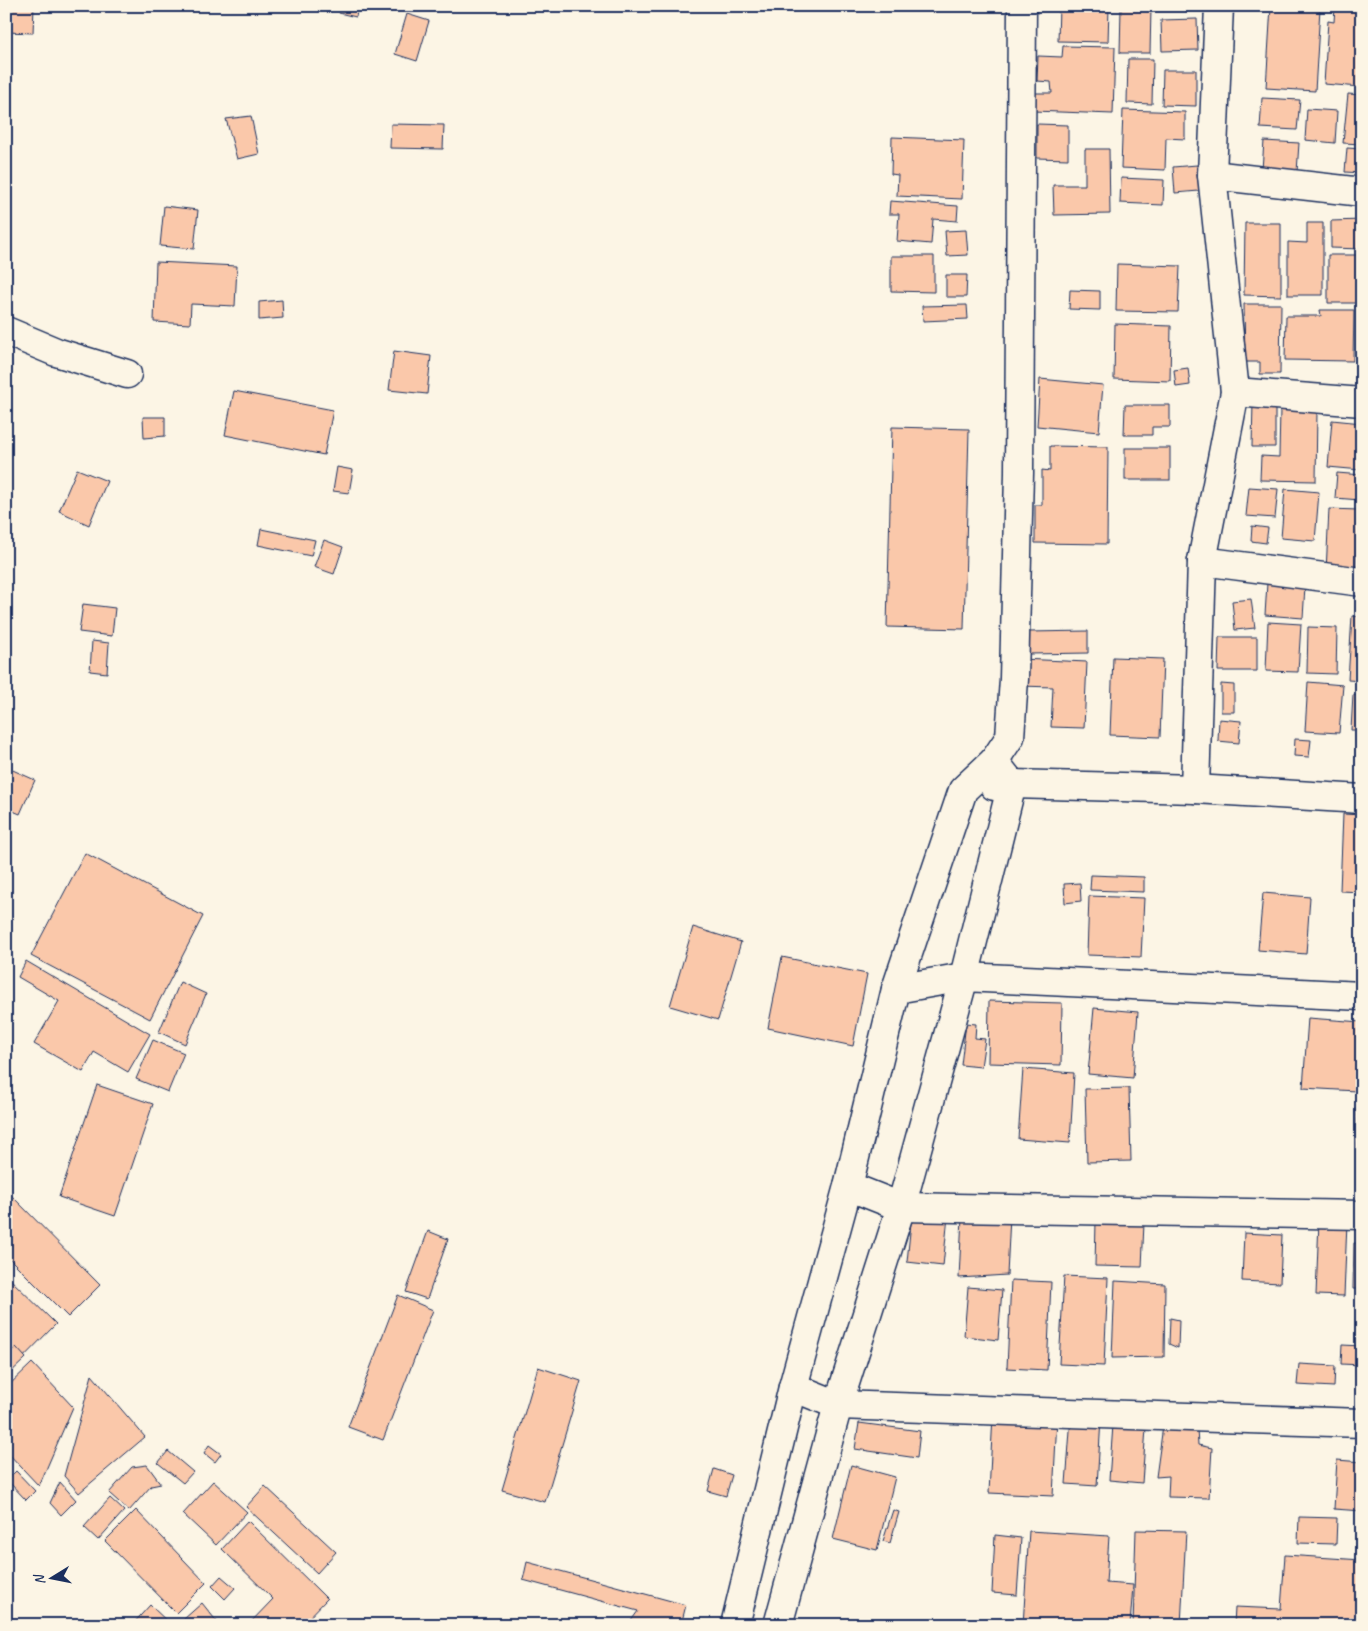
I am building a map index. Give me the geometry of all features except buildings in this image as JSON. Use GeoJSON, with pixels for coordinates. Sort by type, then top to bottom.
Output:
{"type":"FeatureCollection","features":[{"type":"Feature","properties":{"kind":"street"},"geometry":{"type":"LineString","coordinates":[[735,1625],[793,1387],[848,1186],[896,989],[962,790],[994,760],[1010,737],[1014,680],[1019,463],[1022,6]]}},
{"type":"Feature","properties":{"kind":"street"},"geometry":{"type":"LineString","coordinates":[[1195,790],[1202,561],[1235,392],[1212,175],[1220,6]]}},
{"type":"Feature","properties":{"kind":"street"},"geometry":{"type":"LineString","coordinates":[[1212,175],[1362,192]]}},
{"type":"Feature","properties":{"kind":"street"},"geometry":{"type":"LineString","coordinates":[[6,331],[56,352],[127,374]]}},
{"type":"Feature","properties":{"kind":"street"},"geometry":{"type":"LineString","coordinates":[[1235,392],[1362,402]]}},
{"type":"Feature","properties":{"kind":"street"},"geometry":{"type":"LineString","coordinates":[[1202,561],[1362,582]]}},
{"type":"Feature","properties":{"kind":"street"},"geometry":{"type":"LineString","coordinates":[[994,760],[1012,784]]}},
{"type":"Feature","properties":{"kind":"street"},"geometry":{"type":"LineString","coordinates":[[778,1625],[838,1405],[901,1207],[964,977],[1012,784]]}},
{"type":"Feature","properties":{"kind":"street"},"geometry":{"type":"LineString","coordinates":[[962,790],[1012,784],[1195,790],[1362,799]]}},
{"type":"Feature","properties":{"kind":"street"},"geometry":{"type":"LineString","coordinates":[[896,989],[964,977],[1362,996]]}},
{"type":"Feature","properties":{"kind":"street"},"geometry":{"type":"LineString","coordinates":[[848,1186],[901,1207],[1362,1215]]}},
{"type":"Feature","properties":{"kind":"street"},"geometry":{"type":"LineString","coordinates":[[793,1387],[838,1405],[1362,1423]]}}]}
